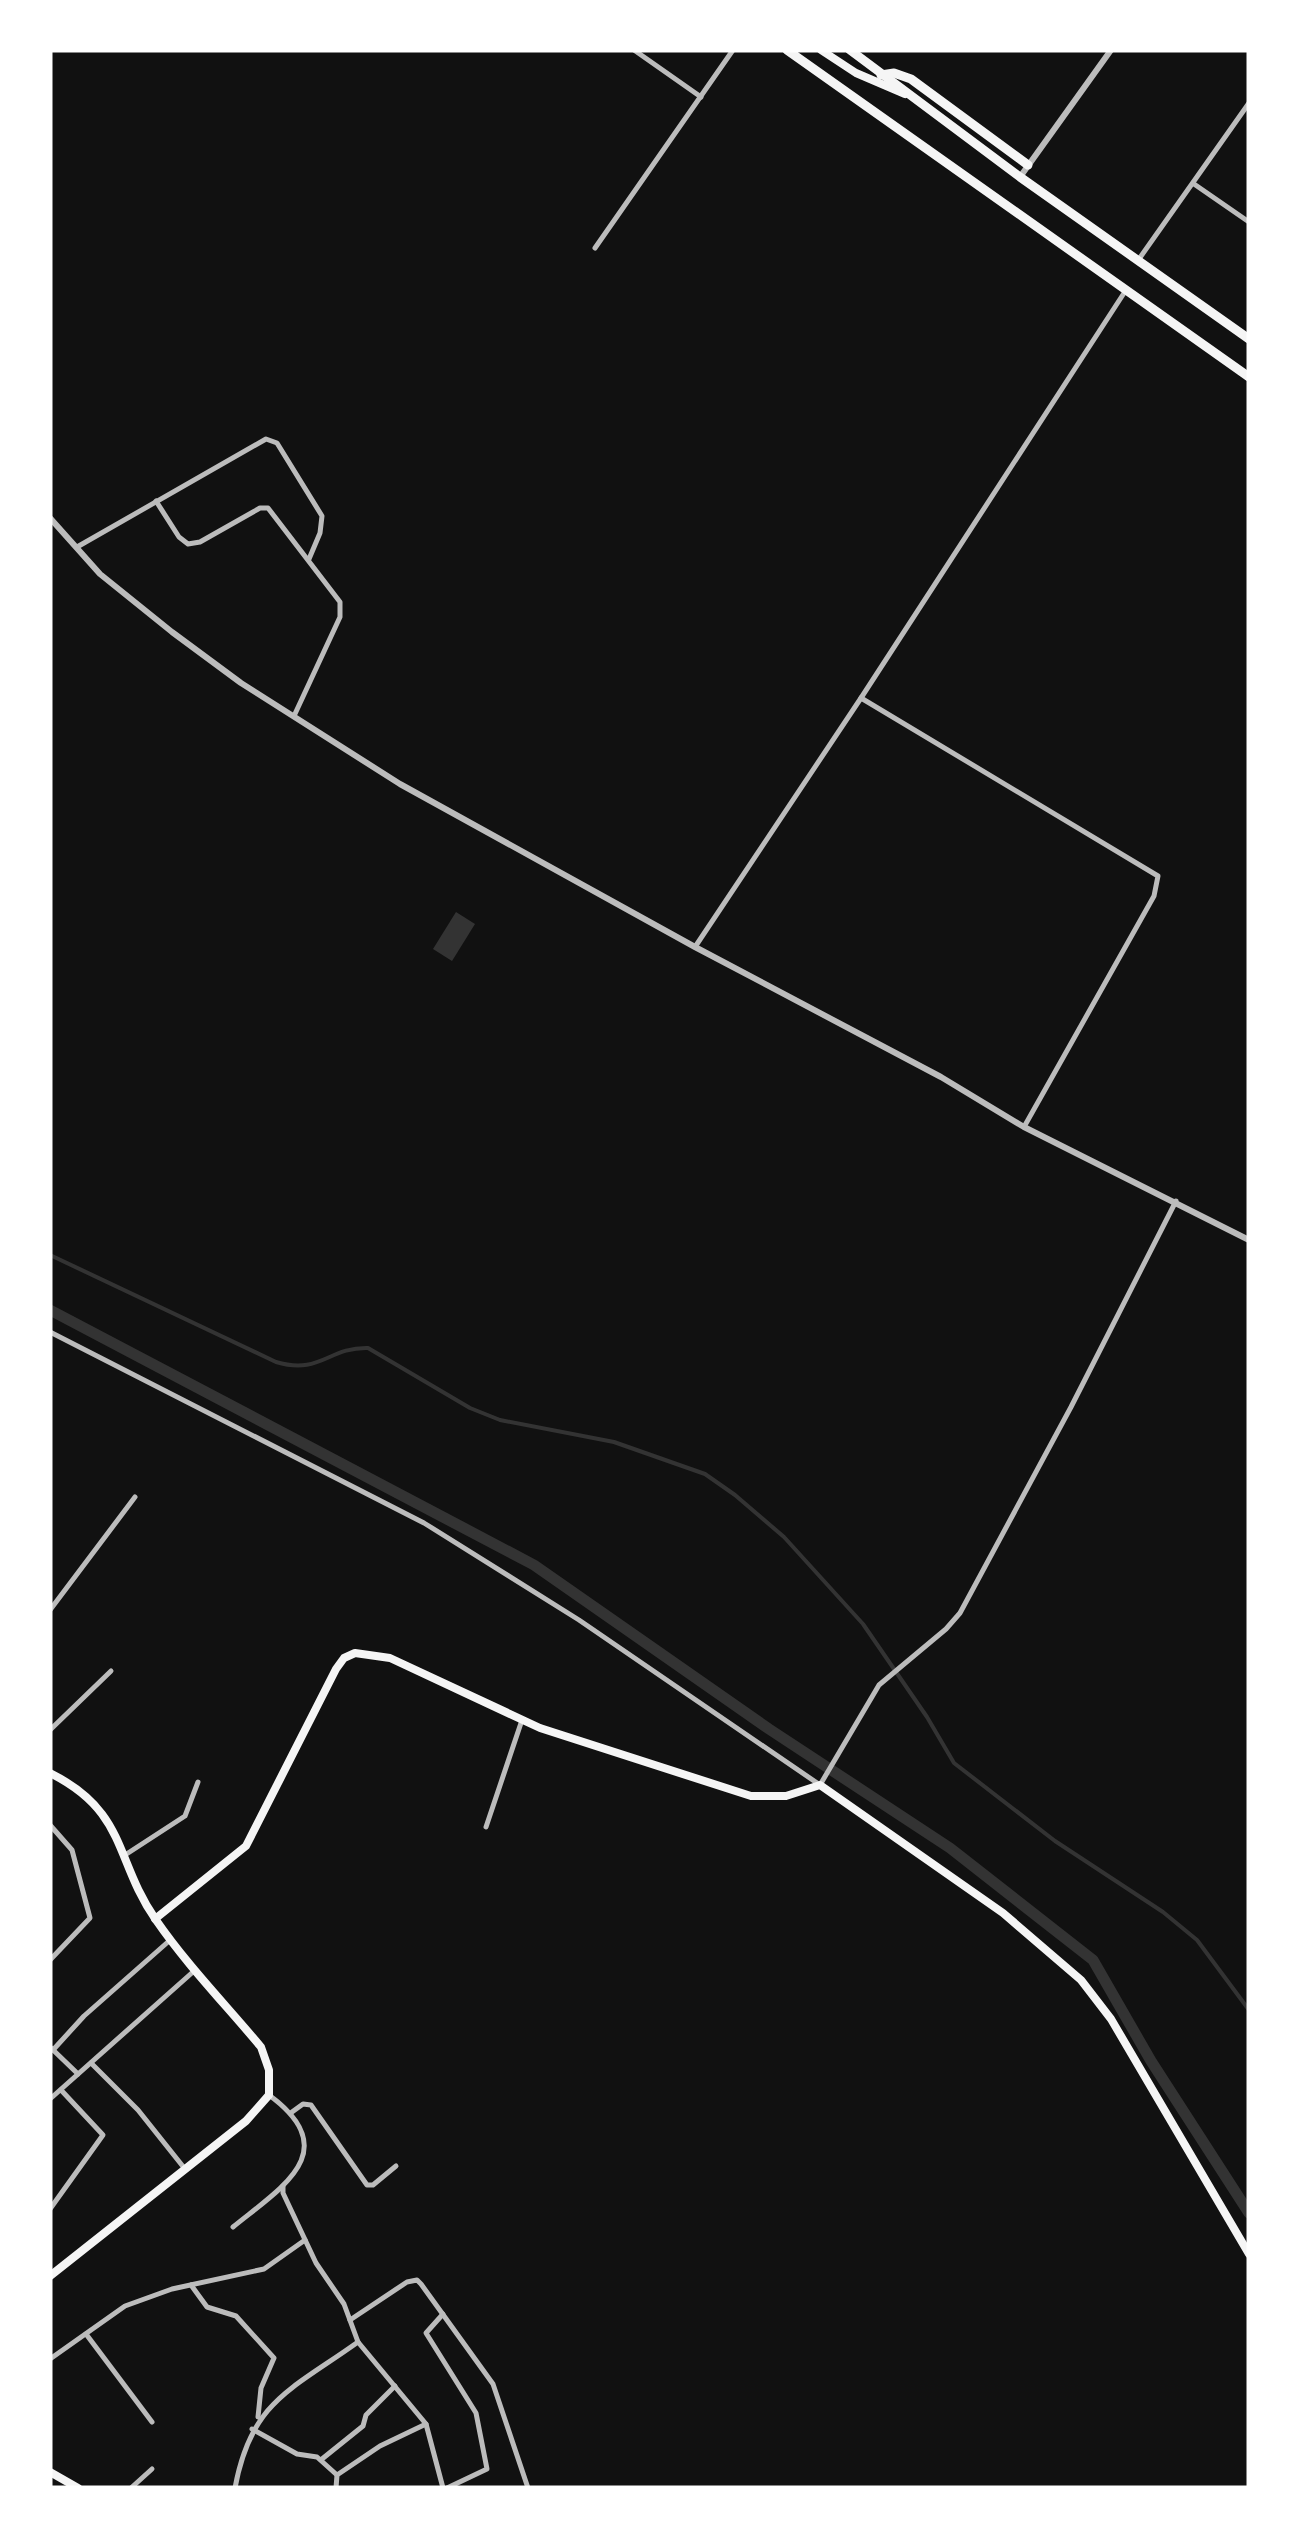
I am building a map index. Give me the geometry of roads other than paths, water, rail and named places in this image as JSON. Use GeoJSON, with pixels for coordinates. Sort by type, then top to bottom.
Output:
{"type":"FeatureCollection","features":[{"type":"Feature","properties":{"kind":"highway"},"geometry":{"type":"LineString","coordinates":[[788,50],[1249,377]]}},
{"type":"Feature","properties":{"kind":"highway"},"geometry":{"type":"LineString","coordinates":[[850,50],[862,53],[905,94],[1249,339]]}},
{"type":"Feature","properties":{"kind":"highway"},"geometry":{"type":"LineString","coordinates":[[881,74],[912,78],[1028,165]]}},
{"type":"Feature","properties":{"kind":"main road"},"geometry":{"type":"LineString","coordinates":[[821,50],[856,74],[905,94]]}},
{"type":"Feature","properties":{"kind":"main road"},"geometry":{"type":"LineString","coordinates":[[155,1919],[246,1846],[344,1658],[367,1653],[390,1658],[522,1720],[751,1796],[786,1796],[820,1786],[1003,1913],[1081,1980],[1111,2019],[1249,2254]]}},
{"type":"Feature","properties":{"kind":"main road"},"geometry":{"type":"LineString","coordinates":[[50,1773],[74,1785],[115,1830],[155,1919],[261,2047],[269,2070],[269,2095],[246,2121],[50,2276]]}},
{"type":"Feature","properties":{"kind":"main road"},"geometry":{"type":"LineString","coordinates":[[50,2472],[78,2488]]}},
{"type":"Feature","properties":{"kind":"street"},"geometry":{"type":"LineString","coordinates":[[634,50],[701,97]]}},
{"type":"Feature","properties":{"kind":"street"},"geometry":{"type":"LineString","coordinates":[[596,248],[733,50]]}},
{"type":"Feature","properties":{"kind":"street"},"geometry":{"type":"LineString","coordinates":[[1020,177],[1111,50]]}},
{"type":"Feature","properties":{"kind":"street"},"geometry":{"type":"LineString","coordinates":[[1137,261],[1249,104]]}},
{"type":"Feature","properties":{"kind":"street"},"geometry":{"type":"LineString","coordinates":[[1194,184],[1249,222]]}},
{"type":"Feature","properties":{"kind":"street"},"geometry":{"type":"LineString","coordinates":[[695,946],[1126,290]]}},
{"type":"Feature","properties":{"kind":"street"},"geometry":{"type":"LineString","coordinates":[[77,547],[256,442],[274,441],[322,516],[320,533],[309,559]]}},
{"type":"Feature","properties":{"kind":"street"},"geometry":{"type":"LineString","coordinates":[[156,501],[179,538],[188,544],[200,542],[260,508],[268,508],[340,602],[342,612],[294,716]]}},
{"type":"Feature","properties":{"kind":"street"},"geometry":{"type":"LineString","coordinates":[[50,518],[100,574],[172,632],[400,784],[941,1077],[1024,1126],[1249,1240]]}},
{"type":"Feature","properties":{"kind":"street"},"geometry":{"type":"LineString","coordinates":[[861,698],[1158,876],[1154,896],[1024,1126]]}},
{"type":"Feature","properties":{"kind":"street"},"geometry":{"type":"LineString","coordinates":[[50,1332],[424,1523],[579,1620],[820,1786],[871,1696],[889,1674],[946,1629],[960,1613],[1176,1201]]}},
{"type":"Feature","properties":{"kind":"street"},"geometry":{"type":"LineString","coordinates":[[50,1610],[135,1497]]}},
{"type":"Feature","properties":{"kind":"street"},"geometry":{"type":"LineString","coordinates":[[50,1730],[111,1672]]}},
{"type":"Feature","properties":{"kind":"street"},"geometry":{"type":"LineString","coordinates":[[486,1828],[522,1720]]}},
{"type":"Feature","properties":{"kind":"street"},"geometry":{"type":"LineString","coordinates":[[125,1855],[184,1816],[198,1782]]}},
{"type":"Feature","properties":{"kind":"street"},"geometry":{"type":"LineString","coordinates":[[50,1825],[72,1850],[90,1918],[50,1960]]}},
{"type":"Feature","properties":{"kind":"street"},"geometry":{"type":"LineString","coordinates":[[78,2074],[52,2048],[172,1939]]}},
{"type":"Feature","properties":{"kind":"street"},"geometry":{"type":"LineString","coordinates":[[50,2099],[196,1968]]}},
{"type":"Feature","properties":{"kind":"street"},"geometry":{"type":"LineString","coordinates":[[91,2063],[138,2110],[185,2169]]}},
{"type":"Feature","properties":{"kind":"street"},"geometry":{"type":"LineString","coordinates":[[50,2209],[103,2134],[60,2090]]}},
{"type":"Feature","properties":{"kind":"street"},"geometry":{"type":"LineString","coordinates":[[233,2227],[283,2186],[298,2170],[304,2156],[298,2122],[292,2112],[269,2095]]}},
{"type":"Feature","properties":{"kind":"street"},"geometry":{"type":"LineString","coordinates":[[292,2112],[303,2104],[312,2104],[366,2185],[374,2185],[396,2166]]}},
{"type":"Feature","properties":{"kind":"street"},"geometry":{"type":"LineString","coordinates":[[283,2186],[306,2240],[344,2304],[358,2342],[426,2424],[445,2488],[486,2469],[476,2413],[426,2336],[427,2328],[443,2314]]}},
{"type":"Feature","properties":{"kind":"street"},"geometry":{"type":"LineString","coordinates":[[50,2359],[126,2306],[190,2285],[264,2270],[306,2240]]}},
{"type":"Feature","properties":{"kind":"street"},"geometry":{"type":"LineString","coordinates":[[350,2320],[413,2280],[421,2284],[494,2384],[528,2488]]}},
{"type":"Feature","properties":{"kind":"street"},"geometry":{"type":"LineString","coordinates":[[190,2285],[206,2307],[236,2316],[274,2359],[261,2388],[258,2420]]}},
{"type":"Feature","properties":{"kind":"street"},"geometry":{"type":"LineString","coordinates":[[86,2334],[152,2422]]}},
{"type":"Feature","properties":{"kind":"street"},"geometry":{"type":"LineString","coordinates":[[235,2488],[241,2454],[252,2429],[270,2405],[358,2342]]}},
{"type":"Feature","properties":{"kind":"street"},"geometry":{"type":"LineString","coordinates":[[322,2460],[364,2425],[366,2414],[395,2386]]}},
{"type":"Feature","properties":{"kind":"street"},"geometry":{"type":"LineString","coordinates":[[337,2476],[380,2446],[426,2424]]}},
{"type":"Feature","properties":{"kind":"street"},"geometry":{"type":"LineString","coordinates":[[252,2429],[296,2454],[322,2460],[337,2476],[336,2488]]}},
{"type":"Feature","properties":{"kind":"street"},"geometry":{"type":"LineString","coordinates":[[131,2488],[152,2468]]}},
{"type":"Feature","properties":{"kind":"waterway"},"geometry":{"type":"LineString","coordinates":[[50,1255],[276,1362],[304,1365],[368,1348],[470,1408],[500,1420],[614,1442],[705,1474],[784,1537],[863,1624],[954,1763],[1055,1841],[1163,1912],[1197,1940],[1249,2010]]}},
{"type":"Feature","properties":{"kind":"waterway"},"geometry":{"type":"LineString","coordinates":[[50,1310],[534,1565],[769,1729],[950,1848],[1093,1960],[1151,2061],[1249,2213]]}}]}
